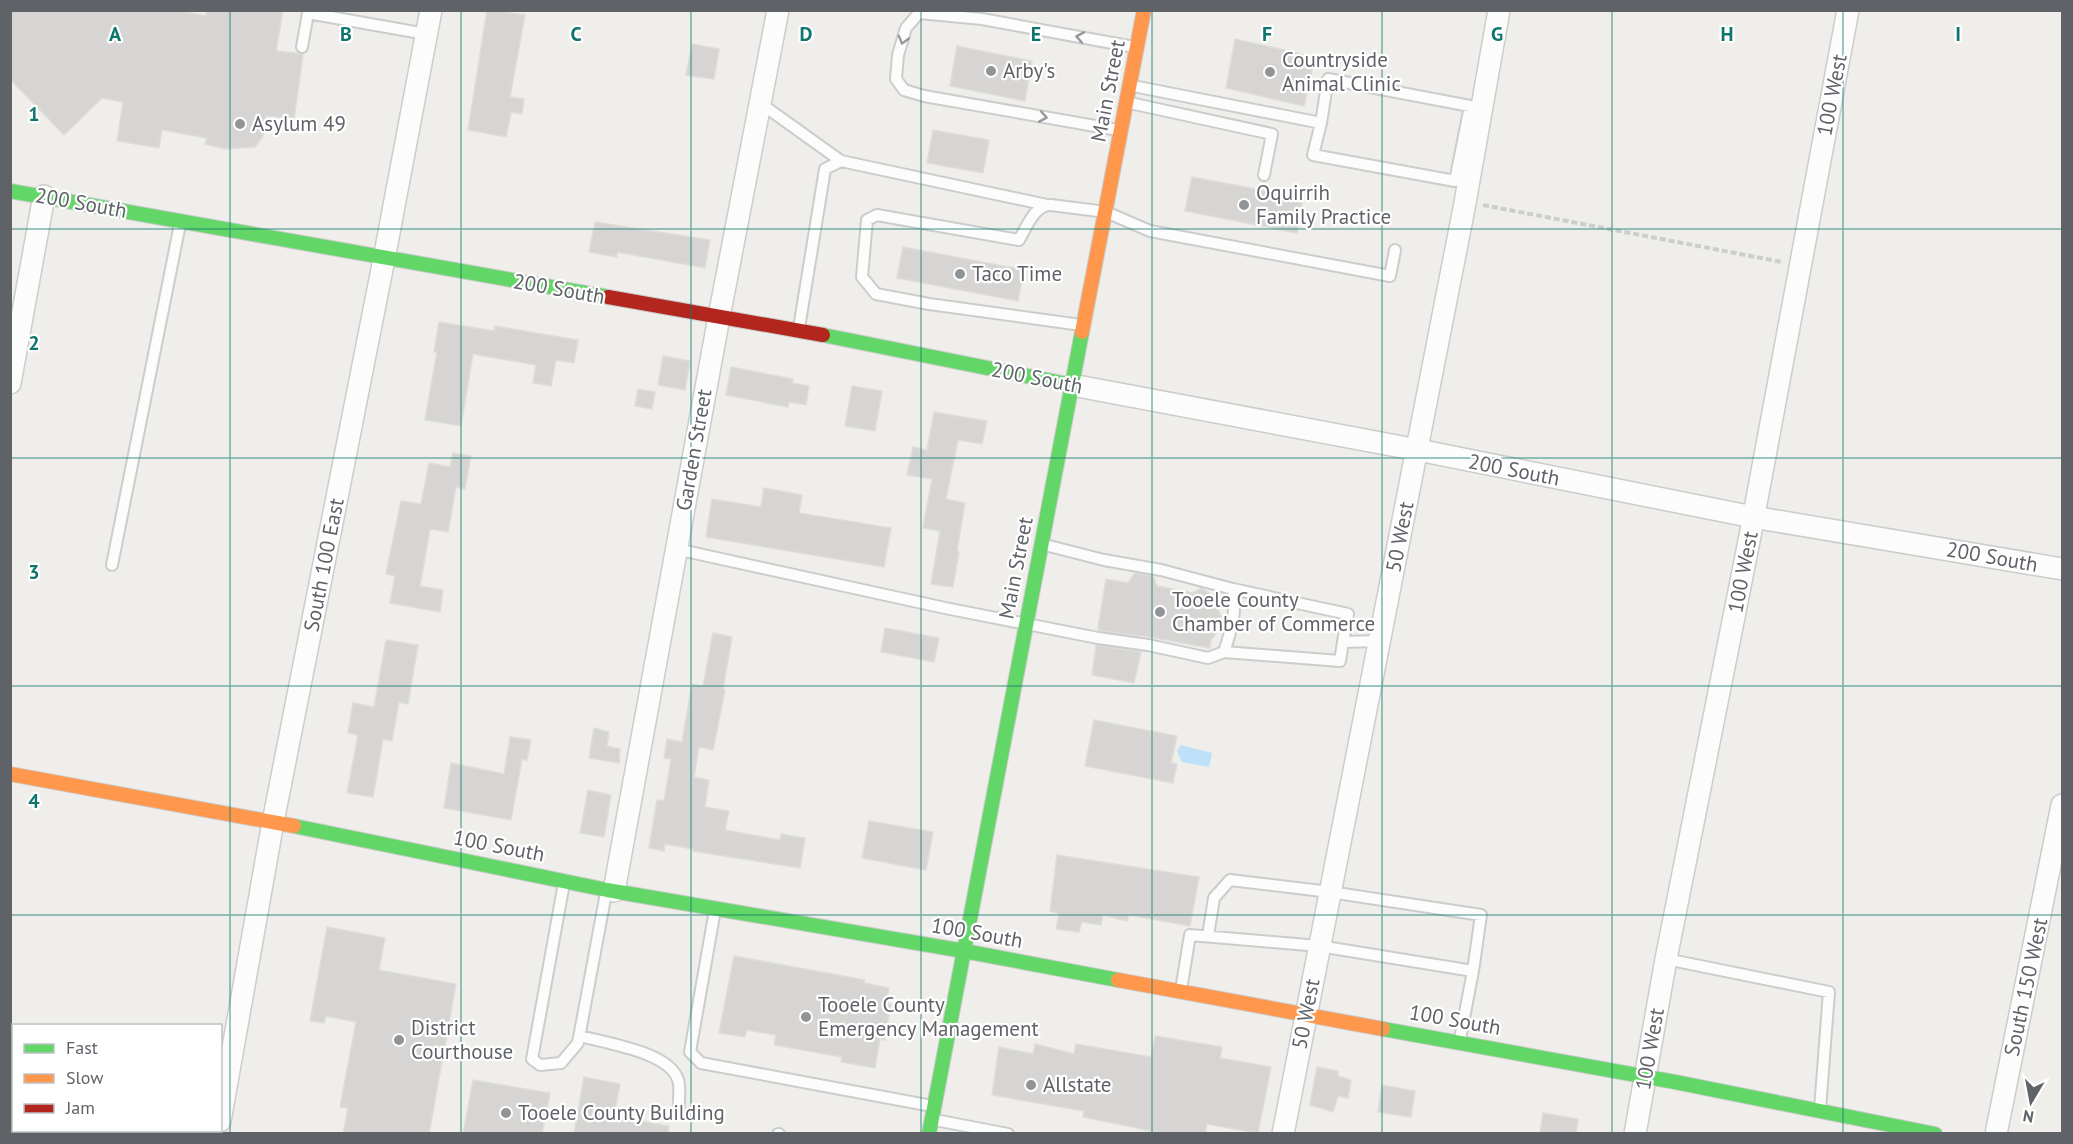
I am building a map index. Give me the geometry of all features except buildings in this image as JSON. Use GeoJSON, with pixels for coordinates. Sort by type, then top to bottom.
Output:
{"type":"FeatureCollection","features":[{"type":"Feature","properties":{"kind":"main road","name":"Main Street"},"geometry":{"type":"LineString","coordinates":[[931,1120],[1144,10]]}},
{"type":"Feature","properties":{"kind":"main road","name":"200 South"},"geometry":{"type":"LineString","coordinates":[[10,191],[384,259],[799,330],[1072,385]]}},
{"type":"Feature","properties":{"kind":"main road","name":"100 South"},"geometry":{"type":"LineString","coordinates":[[10,774],[273,822],[716,910],[964,951],[1306,1016],[1460,1042],[1935,1134]]}},
{"type":"Feature","properties":{"kind":"street","name":"South 100 East"},"geometry":{"type":"LineString","coordinates":[[222,1110],[273,822],[384,259],[430,10]]}},
{"type":"Feature","properties":{"kind":"street","name":"Garden Street"},"geometry":{"type":"LineString","coordinates":[[610,890],[778,10]]}},
{"type":"Feature","properties":{"kind":"street","name":"50 West"},"geometry":{"type":"LineString","coordinates":[[1283,1134],[1466,203],[1499,10]]}},
{"type":"Feature","properties":{"kind":"street","name":"100 West"},"geometry":{"type":"LineString","coordinates":[[1635,1134],[1666,959],[1753,517],[1848,10]]}},
{"type":"Feature","properties":{"kind":"street"},"geometry":{"type":"LineString","coordinates":[[10,383],[45,196]]}},
{"type":"Feature","properties":{"kind":"street","name":"200 South"},"geometry":{"type":"LineString","coordinates":[[1072,385],[1418,450],[1753,517],[2062,569]]}},
{"type":"Feature","properties":{"kind":"street","name":"South 150 West"},"geometry":{"type":"LineString","coordinates":[[1996,1134],[2062,805]]}},
{"type":"Feature","properties":{"kind":"lane"},"geometry":{"type":"LineString","coordinates":[[302,47],[308,13],[426,34]]}},
{"type":"Feature","properties":{"kind":"lane"},"geometry":{"type":"LineString","coordinates":[[1121,130],[924,96],[904,90],[896,79],[898,55],[906,28],[919,13],[981,19],[1137,47]]}},
{"type":"Feature","properties":{"kind":"lane"},"geometry":{"type":"LineString","coordinates":[[1328,79],[1470,106],[1455,182],[1313,155],[1321,123],[1328,79]]}},
{"type":"Feature","properties":{"kind":"lane"},"geometry":{"type":"LineString","coordinates":[[1130,85],[1321,123]]}},
{"type":"Feature","properties":{"kind":"lane"},"geometry":{"type":"LineString","coordinates":[[1127,102],[1272,134],[1264,175]]}},
{"type":"Feature","properties":{"kind":"lane"},"geometry":{"type":"LineString","coordinates":[[760,103],[841,161],[1047,204],[1106,212],[1150,231],[1390,276],[1395,250]]}},
{"type":"Feature","properties":{"kind":"lane"},"geometry":{"type":"LineString","coordinates":[[799,330],[825,169],[841,161]]}},
{"type":"Feature","properties":{"kind":"lane"},"geometry":{"type":"LineString","coordinates":[[1047,204],[1037,211],[1019,240],[877,215],[867,220],[862,277],[876,294],[929,304],[1084,326]]}},
{"type":"Feature","properties":{"kind":"lane"},"geometry":{"type":"LineString","coordinates":[[112,565],[181,221]]}},
{"type":"Feature","properties":{"kind":"lane"},"geometry":{"type":"LineString","coordinates":[[676,549],[945,608],[1208,658],[1224,652],[1340,661],[1348,614],[1042,545]]}},
{"type":"Feature","properties":{"kind":"lane"},"geometry":{"type":"LineString","coordinates":[[1224,652],[1236,606],[1233,589]]}},
{"type":"Feature","properties":{"kind":"lane"},"geometry":{"type":"LineString","coordinates":[[1343,642],[1379,641]]}},
{"type":"Feature","properties":{"kind":"lane"},"geometry":{"type":"LineString","coordinates":[[1208,936],[1214,898],[1230,880],[1330,892],[1481,915],[1460,1042]]}},
{"type":"Feature","properties":{"kind":"lane"},"geometry":{"type":"LineString","coordinates":[[564,881],[532,1059],[540,1065],[561,1063],[578,1043],[610,890]]}},
{"type":"Feature","properties":{"kind":"lane"},"geometry":{"type":"LineString","coordinates":[[716,910],[690,1052],[701,1063],[931,1120],[1008,1134]]}},
{"type":"Feature","properties":{"kind":"lane"},"geometry":{"type":"LineString","coordinates":[[1180,992],[1190,935],[1319,946],[1473,971]]}},
{"type":"Feature","properties":{"kind":"lane"},"geometry":{"type":"LineString","coordinates":[[1666,959],[1829,992],[1820,1111]]}},
{"type":"Feature","properties":{"kind":"lane"},"geometry":{"type":"LineString","coordinates":[[580,1036],[655,1057],[669,1066],[678,1080],[679,1108]]}},
{"type":"Feature","properties":{"kind":"path"},"geometry":{"type":"LineString","coordinates":[[1466,203],[1800,265]]}},
{"type":"Feature","properties":{"kind":"water"},"geometry":{"type":"Polygon","coordinates":[[[1181,745],[1212,753],[1209,767],[1182,762],[1177,751],[1181,745]]]}},
{"type":"Feature","properties":{"kind":"traffic: fast"},"geometry":{"type":"LineString","coordinates":[[10,191],[608,297]]}},
{"type":"Feature","properties":{"kind":"traffic: fast"},"geometry":{"type":"LineString","coordinates":[[929,1134],[1082,332]]}},
{"type":"Feature","properties":{"kind":"traffic: fast"},"geometry":{"type":"LineString","coordinates":[[823,335],[1072,385]]}},
{"type":"Feature","properties":{"kind":"traffic: fast"},"geometry":{"type":"LineString","coordinates":[[294,826],[607,890],[964,951],[1118,980]]}},
{"type":"Feature","properties":{"kind":"traffic: fast"},"geometry":{"type":"LineString","coordinates":[[1383,1029],[1675,1082],[1935,1134]]}},
{"type":"Feature","properties":{"kind":"traffic: slow"},"geometry":{"type":"LineString","coordinates":[[1082,332],[1144,10]]}},
{"type":"Feature","properties":{"kind":"traffic: slow"},"geometry":{"type":"LineString","coordinates":[[10,774],[294,826]]}},
{"type":"Feature","properties":{"kind":"traffic: slow"},"geometry":{"type":"LineString","coordinates":[[1118,980],[1383,1029]]}},
{"type":"Feature","properties":{"kind":"traffic: jam"},"geometry":{"type":"LineString","coordinates":[[608,297],[823,335]]}},
{"type":"Feature","properties":{"kind":"place","name":"Arby's"},"geometry":{"type":"Point","coordinates":[991,71]}},
{"type":"Feature","properties":{"kind":"place","name":"Countryside Animal Clinic"},"geometry":{"type":"Point","coordinates":[1270,72]}},
{"type":"Feature","properties":{"kind":"place","name":"Asylum 49"},"geometry":{"type":"Point","coordinates":[240,124]}},
{"type":"Feature","properties":{"kind":"place","name":"Oquirrih Family Practice"},"geometry":{"type":"Point","coordinates":[1244,205]}},
{"type":"Feature","properties":{"kind":"place","name":"Taco Time"},"geometry":{"type":"Point","coordinates":[960,274]}},
{"type":"Feature","properties":{"kind":"place","name":"Tooele County Chamber of Commerce"},"geometry":{"type":"Point","coordinates":[1160,612]}},
{"type":"Feature","properties":{"kind":"place","name":"Tooele County Emergency Management"},"geometry":{"type":"Point","coordinates":[806,1017]}},
{"type":"Feature","properties":{"kind":"place","name":"District Courthouse"},"geometry":{"type":"Point","coordinates":[399,1040]}},
{"type":"Feature","properties":{"kind":"place","name":"Allstate"},"geometry":{"type":"Point","coordinates":[1031,1085]}},
{"type":"Feature","properties":{"kind":"place","name":"Tooele County Building"},"geometry":{"type":"Point","coordinates":[506,1113]}}]}
